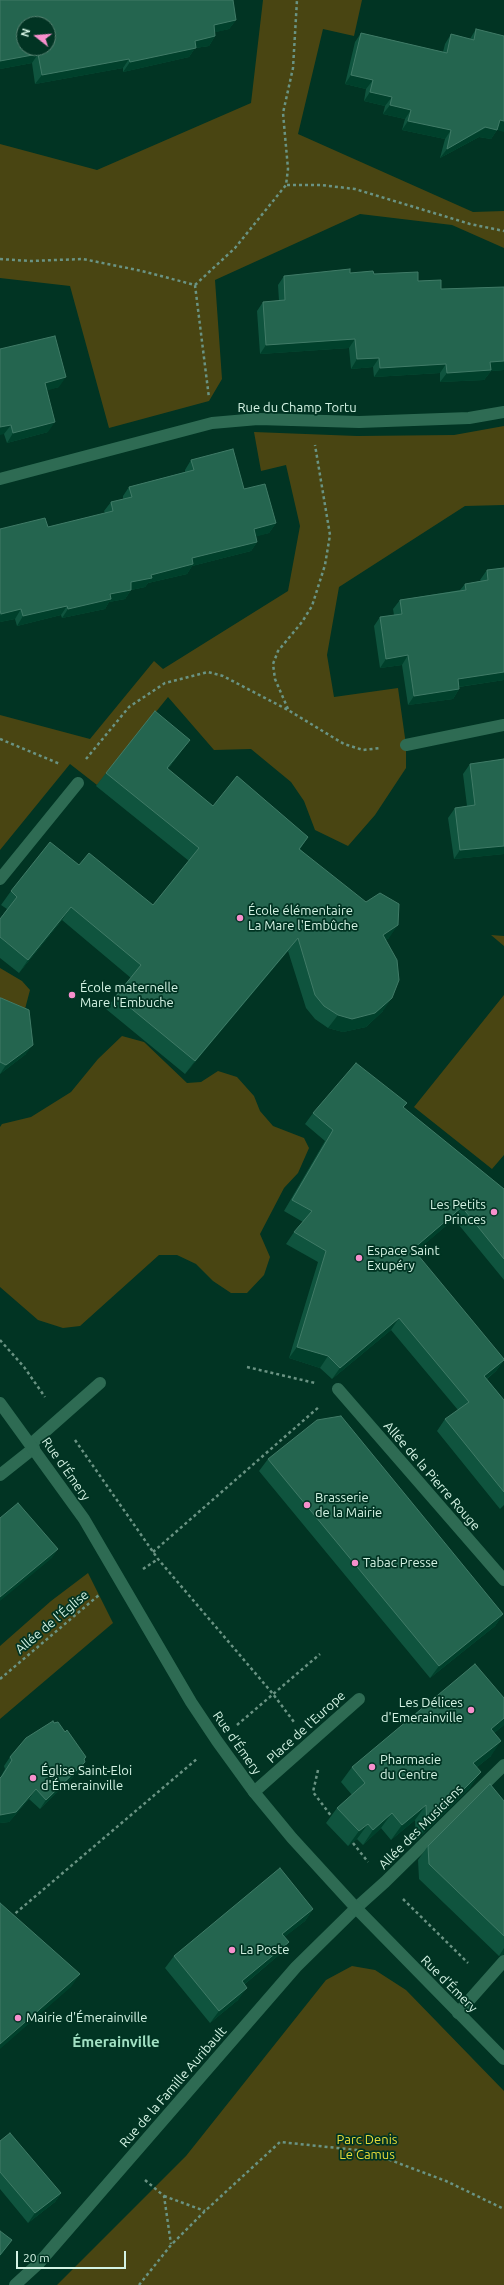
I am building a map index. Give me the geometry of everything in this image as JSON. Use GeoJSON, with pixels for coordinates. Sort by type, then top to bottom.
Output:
{"type":"FeatureCollection","features":[{"type":"Feature","properties":{"kind":"street","name":"Rue du Champ Tortu"},"geometry":{"type":"LineString","coordinates":[[0,479],[212,423],[258,419],[359,422],[469,418],[504,412]]}},
{"type":"Feature","properties":{"kind":"street"},"geometry":{"type":"LineString","coordinates":[[406,745],[504,725]]}},
{"type":"Feature","properties":{"kind":"street"},"geometry":{"type":"LineString","coordinates":[[0,879],[78,783]]}},
{"type":"Feature","properties":{"kind":"street"},"geometry":{"type":"LineString","coordinates":[[0,1475],[60,1418],[100,1383]]}},
{"type":"Feature","properties":{"kind":"street","name":"Allée de la Pierre Rouge"},"geometry":{"type":"LineString","coordinates":[[338,1389],[504,1580]]}},
{"type":"Feature","properties":{"kind":"street","name":"Rue d'Émery"},"geometry":{"type":"LineString","coordinates":[[0,1402],[84,1520],[191,1702],[254,1792],[292,1838],[356,1908],[504,2059]]}},
{"type":"Feature","properties":{"kind":"street","name":"Place de l'Europe"},"geometry":{"type":"LineString","coordinates":[[254,1792],[359,1699]]}},
{"type":"Feature","properties":{"kind":"street","name":"Allée des Musiciens"},"geometry":{"type":"LineString","coordinates":[[356,1908],[385,1882],[504,1765]]}},
{"type":"Feature","properties":{"kind":"street","name":"Rue de la Famille Auribault"},"geometry":{"type":"LineString","coordinates":[[15,2285],[39,2263],[296,1967],[356,1908]]}},
{"type":"Feature","properties":{"kind":"street"},"geometry":{"type":"LineString","coordinates":[[458,2012],[504,1961]]}},
{"type":"Feature","properties":{"kind":"path"},"geometry":{"type":"LineString","coordinates":[[195,285],[235,248],[286,185],[288,169],[283,113],[293,68],[297,0]]}},
{"type":"Feature","properties":{"kind":"path"},"geometry":{"type":"LineString","coordinates":[[286,185],[322,185],[355,189],[470,224],[504,230]]}},
{"type":"Feature","properties":{"kind":"path"},"geometry":{"type":"LineString","coordinates":[[0,259],[30,261],[83,259],[142,271],[195,285]]}},
{"type":"Feature","properties":{"kind":"path"},"geometry":{"type":"LineString","coordinates":[[195,285],[212,423]]}},
{"type":"Feature","properties":{"kind":"path"},"geometry":{"type":"LineString","coordinates":[[288,710],[275,679],[273,664],[278,652],[312,606],[324,572],[330,535],[311,421]]}},
{"type":"Feature","properties":{"kind":"path"},"geometry":{"type":"LineString","coordinates":[[78,783],[77,770],[129,707],[165,683],[208,672],[223,676],[288,710],[344,744],[363,750],[406,745]]}},
{"type":"Feature","properties":{"kind":"path"},"geometry":{"type":"LineString","coordinates":[[0,739],[77,770]]}},
{"type":"Feature","properties":{"kind":"path"},"geometry":{"type":"LineString","coordinates":[[0,1340],[24,1368],[153,1552],[273,1694],[310,1744],[318,1759],[318,1772],[313,1792],[332,1818]]}},
{"type":"Feature","properties":{"kind":"path"},"geometry":{"type":"LineString","coordinates":[[247,1367],[338,1389]]}},
{"type":"Feature","properties":{"kind":"path"},"geometry":{"type":"LineString","coordinates":[[153,1552],[338,1389]]}},
{"type":"Feature","properties":{"kind":"path","name":"Allée de l'Église"},"geometry":{"type":"LineString","coordinates":[[0,1679],[99,1595]]}},
{"type":"Feature","properties":{"kind":"path"},"geometry":{"type":"LineString","coordinates":[[6,1921],[320,1654]]}},
{"type":"Feature","properties":{"kind":"path"},"geometry":{"type":"LineString","coordinates":[[353,1843],[385,1882],[486,1981]]}},
{"type":"Feature","properties":{"kind":"path"},"geometry":{"type":"LineString","coordinates":[[139,2285],[171,2244],[204,2210],[280,2142],[366,2151],[446,2181],[504,2209]]}},
{"type":"Feature","properties":{"kind":"path"},"geometry":{"type":"LineString","coordinates":[[127,2160],[148,2184],[164,2196],[204,2210]]}},
{"type":"Feature","properties":{"kind":"path"},"geometry":{"type":"LineString","coordinates":[[164,2196],[171,2244]]}},
{"type":"Feature","properties":{"kind":"green space"},"geometry":{"type":"Polygon","coordinates":[[[263,0],[362,0],[354,36],[323,29],[298,134],[473,212],[504,211],[504,248],[452,225],[360,214],[215,280],[222,379],[209,401],[109,428],[70,286],[0,278],[0,144],[97,170],[251,103],[263,0]]]}},
{"type":"Feature","properties":{"kind":"green space"},"geometry":{"type":"Polygon","coordinates":[[[504,426],[504,505],[465,506],[339,587],[327,655],[334,697],[398,688],[406,745],[406,768],[375,815],[348,846],[315,830],[304,801],[291,782],[251,749],[214,750],[168,697],[97,785],[70,764],[0,850],[0,715],[90,739],[154,661],[163,669],[288,591],[300,526],[286,465],[261,471],[254,432],[357,436],[454,435],[504,426]]]}},
{"type":"Feature","properties":{"kind":"green space"},"geometry":{"type":"Polygon","coordinates":[[[491,935],[504,936],[504,946],[491,935]]]}},
{"type":"Feature","properties":{"kind":"green space"},"geometry":{"type":"Polygon","coordinates":[[[0,968],[22,981],[30,990],[25,1009],[0,1008],[0,968]]]}},
{"type":"Feature","properties":{"kind":"green space"},"geometry":{"type":"Polygon","coordinates":[[[504,995],[504,1155],[492,1169],[414,1107],[504,995]]]}},
{"type":"Feature","properties":{"kind":"green space"},"geometry":{"type":"Polygon","coordinates":[[[122,1036],[144,1042],[187,1083],[201,1082],[218,1071],[237,1077],[254,1096],[260,1111],[273,1126],[304,1138],[309,1148],[298,1173],[284,1188],[260,1234],[270,1257],[264,1275],[247,1293],[231,1293],[213,1281],[196,1264],[177,1255],[159,1255],[80,1326],[63,1328],[38,1320],[0,1287],[0,1127],[2,1124],[31,1117],[71,1092],[98,1059],[122,1036]]]}},
{"type":"Feature","properties":{"kind":"green space"},"geometry":{"type":"Polygon","coordinates":[[[88,1573],[113,1623],[0,1719],[0,1646],[51,1601],[88,1573]]]}},
{"type":"Feature","properties":{"kind":"green space","name":"Parc Denis Le Camus"},"geometry":{"type":"Polygon","coordinates":[[[352,1966],[375,1970],[406,1990],[504,2091],[504,2285],[57,2285],[186,2156],[326,1980],[352,1966]]]}},
{"type":"Feature","properties":{"kind":"building"},"geometry":{"type":"Polygon","coordinates":[[[0,0],[233,0],[236,20],[214,25],[215,36],[195,41],[196,48],[130,62],[129,59],[42,75],[38,56],[56,56],[56,16],[16,16],[16,56],[27,56],[0,61],[0,0]]]}},
{"type":"Feature","properties":{"kind":"building"},"geometry":{"type":"Polygon","coordinates":[[[476,29],[504,36],[504,121],[500,120],[497,130],[485,127],[447,149],[451,130],[408,121],[411,110],[390,105],[392,97],[370,92],[373,80],[351,75],[361,33],[447,53],[451,34],[474,40],[476,29]]]}},
{"type":"Feature","properties":{"kind":"building"},"geometry":{"type":"Polygon","coordinates":[[[350,269],[350,273],[373,271],[374,274],[418,272],[418,281],[441,280],[441,289],[504,287],[504,361],[490,362],[491,370],[447,373],[446,364],[380,368],[379,358],[357,359],[355,339],[266,345],[263,302],[285,300],[284,276],[350,269]]]}},
{"type":"Feature","properties":{"kind":"building"},"geometry":{"type":"Polygon","coordinates":[[[55,336],[66,377],[45,383],[55,422],[13,433],[11,425],[0,427],[0,349],[55,336]]]}},
{"type":"Feature","properties":{"kind":"building"},"geometry":{"type":"Polygon","coordinates":[[[233,449],[244,489],[265,484],[276,523],[254,529],[257,542],[192,558],[193,564],[151,575],[152,578],[131,582],[131,590],[110,594],[111,599],[68,609],[67,606],[23,616],[21,609],[1,614],[0,529],[45,518],[48,527],[113,511],[111,502],[132,497],[129,487],[194,470],[191,460],[233,449]]]}},
{"type":"Feature","properties":{"kind":"building"},"geometry":{"type":"Polygon","coordinates":[[[504,568],[504,672],[458,679],[459,689],[414,696],[408,655],[386,659],[380,617],[402,614],[400,600],[466,590],[465,584],[488,580],[487,570],[504,568]]]}},
{"type":"Feature","properties":{"kind":"building"},"geometry":{"type":"Polygon","coordinates":[[[155,711],[190,740],[167,768],[213,806],[237,776],[308,837],[299,849],[366,902],[380,893],[399,904],[398,925],[383,935],[397,960],[399,980],[392,998],[375,1013],[352,1019],[338,1015],[324,1006],[315,995],[298,938],[195,1061],[116,996],[141,965],[71,907],[28,960],[0,937],[0,919],[17,897],[11,891],[50,842],[79,865],[89,853],[153,905],[199,848],[106,773],[155,711]]]}},
{"type":"Feature","properties":{"kind":"building"},"geometry":{"type":"Polygon","coordinates":[[[504,759],[504,846],[460,850],[455,808],[475,805],[470,764],[504,759]]]}},
{"type":"Feature","properties":{"kind":"building"},"geometry":{"type":"Polygon","coordinates":[[[0,998],[29,1010],[33,1045],[6,1065],[0,1062],[0,998]]]}},
{"type":"Feature","properties":{"kind":"building"},"geometry":{"type":"Polygon","coordinates":[[[356,1063],[407,1103],[403,1107],[504,1189],[504,1259],[462,1207],[413,1249],[504,1359],[484,1376],[504,1400],[504,1492],[445,1419],[469,1402],[399,1318],[340,1368],[328,1356],[297,1347],[326,1251],[294,1232],[312,1211],[292,1200],[333,1130],[313,1113],[356,1063]]]}},
{"type":"Feature","properties":{"kind":"building"},"geometry":{"type":"Polygon","coordinates":[[[341,1416],[503,1614],[439,1666],[268,1459],[317,1420],[341,1416]]]}},
{"type":"Feature","properties":{"kind":"building"},"geometry":{"type":"Polygon","coordinates":[[[18,1503],[58,1549],[0,1597],[0,1518],[18,1503]]]}},
{"type":"Feature","properties":{"kind":"building"},"geometry":{"type":"Polygon","coordinates":[[[475,1664],[504,1698],[504,1718],[491,1729],[501,1741],[473,1763],[481,1772],[427,1826],[426,1805],[402,1825],[392,1813],[373,1830],[368,1824],[359,1831],[337,1808],[365,1783],[352,1767],[475,1664]]]}},
{"type":"Feature","properties":{"kind":"building","name":"Église Saint-Eloi d'Émerainville"},"geometry":{"type":"Polygon","coordinates":[[[53,1721],[54,1723],[58,1722],[65,1732],[67,1730],[86,1757],[84,1759],[85,1762],[46,1800],[36,1789],[16,1812],[0,1815],[0,1778],[12,1760],[10,1757],[26,1738],[53,1721]]]}},
{"type":"Feature","properties":{"kind":"building"},"geometry":{"type":"Polygon","coordinates":[[[490,1784],[504,1801],[504,1936],[429,1864],[428,1846],[490,1784]]]}},
{"type":"Feature","properties":{"kind":"building","name":"La Poste"},"geometry":{"type":"Polygon","coordinates":[[[280,1868],[313,1909],[282,1934],[289,1942],[242,1981],[247,1988],[219,2011],[174,1956],[280,1868]]]}},
{"type":"Feature","properties":{"kind":"building","name":"Mairie d'Émerainville"},"geometry":{"type":"Polygon","coordinates":[[[0,1903],[80,1974],[0,2044],[0,1903]]]}},
{"type":"Feature","properties":{"kind":"building"},"geometry":{"type":"Polygon","coordinates":[[[10,2133],[61,2193],[35,2213],[0,2172],[0,2141],[10,2133]]]}},
{"type":"Feature","properties":{"kind":"building"},"geometry":{"type":"Polygon","coordinates":[[[0,2231],[12,2240],[0,2255],[0,2231]]]}},
{"type":"Feature","properties":{"kind":"place","name":"École élémentaire La Mare l'Embûche"},"geometry":{"type":"Point","coordinates":[240,918]}},
{"type":"Feature","properties":{"kind":"place","name":"École maternelle Mare l'Embuche"},"geometry":{"type":"Point","coordinates":[72,995]}},
{"type":"Feature","properties":{"kind":"place","name":"Les Petits Princes"},"geometry":{"type":"Point","coordinates":[494,1212]}},
{"type":"Feature","properties":{"kind":"place","name":"Espace Saint Exupéry"},"geometry":{"type":"Point","coordinates":[359,1258]}},
{"type":"Feature","properties":{"kind":"place","name":"Brasserie de la Mairie"},"geometry":{"type":"Point","coordinates":[307,1505]}},
{"type":"Feature","properties":{"kind":"place","name":"Tabac Presse"},"geometry":{"type":"Point","coordinates":[355,1563]}},
{"type":"Feature","properties":{"kind":"place","name":"Les Délices d'Emerainville"},"geometry":{"type":"Point","coordinates":[471,1710]}},
{"type":"Feature","properties":{"kind":"place","name":"Pharmacie du Centre"},"geometry":{"type":"Point","coordinates":[372,1767]}},
{"type":"Feature","properties":{"kind":"place","name":"Église Saint-Eloi d'Émerainville"},"geometry":{"type":"Point","coordinates":[33,1778]}},
{"type":"Feature","properties":{"kind":"place","name":"La Poste"},"geometry":{"type":"Point","coordinates":[232,1950]}},
{"type":"Feature","properties":{"kind":"place","name":"Mairie d'Émerainville"},"geometry":{"type":"Point","coordinates":[18,2018]}},
{"type":"Feature","properties":{"kind":"district","name":"Émerainville"},"geometry":{"type":"Point","coordinates":[116,2042]}}]}
